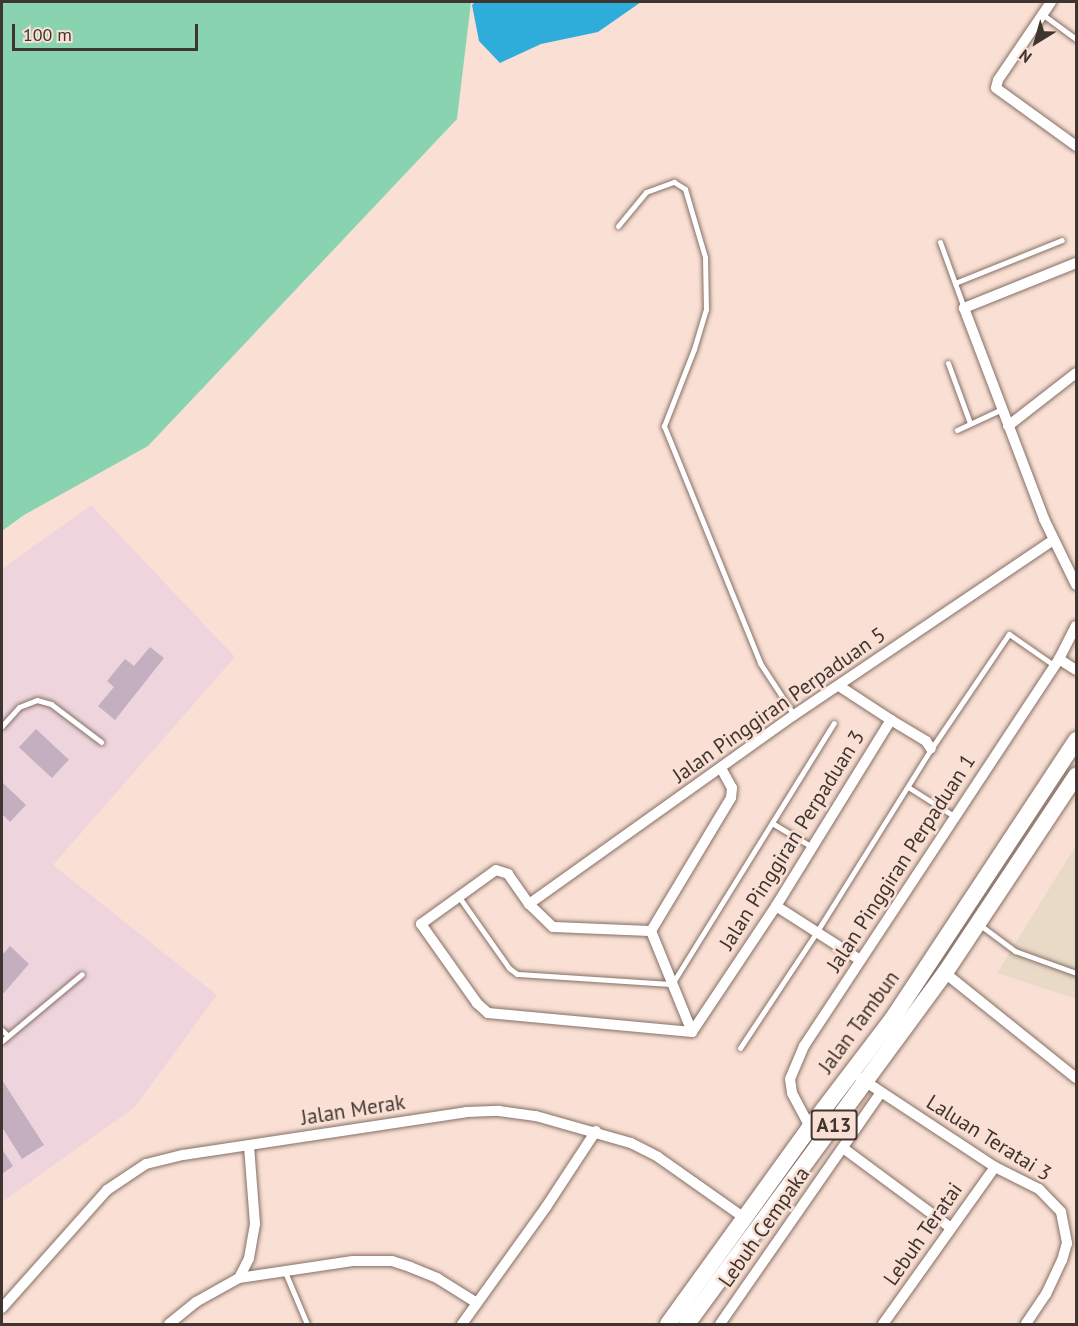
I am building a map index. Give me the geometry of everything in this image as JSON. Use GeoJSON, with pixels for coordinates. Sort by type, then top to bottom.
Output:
{"type":"FeatureCollection","features":[{"type":"Feature","properties":{"kind":"main road","name":"Jalan Tambun"},"geometry":{"type":"LineString","coordinates":[[668,1324],[912,989],[1077,740]]}},
{"type":"Feature","properties":{"kind":"main road"},"geometry":{"type":"LineString","coordinates":[[1032,808],[1077,751]]}},
{"type":"Feature","properties":{"kind":"main road","name":"Jalan Tambun"},"geometry":{"type":"LineString","coordinates":[[687,1324],[945,974],[976,922],[1077,776]]}},
{"type":"Feature","properties":{"kind":"main road"},"geometry":{"type":"LineString","coordinates":[[912,989],[959,925],[966,921],[976,922],[974,909],[988,876]]}},
{"type":"Feature","properties":{"kind":"street"},"geometry":{"type":"LineString","coordinates":[[1051,2],[998,80],[996,88],[1077,146]]}},
{"type":"Feature","properties":{"kind":"street"},"geometry":{"type":"LineString","coordinates":[[1077,263],[964,308],[1053,540],[1077,585]]}},
{"type":"Feature","properties":{"kind":"street"},"geometry":{"type":"LineString","coordinates":[[1008,426],[1077,373]]}},
{"type":"Feature","properties":{"kind":"street","name":"Jalan Pinggiran Perpaduan 5"},"geometry":{"type":"LineString","coordinates":[[529,904],[794,715],[1053,540]]}},
{"type":"Feature","properties":{"kind":"street","name":"Jalan Pinggiran Perpaduan 1"},"geometry":{"type":"LineString","coordinates":[[810,1127],[792,1093],[790,1079],[804,1046],[1057,662],[1077,626]]}},
{"type":"Feature","properties":{"kind":"street"},"geometry":{"type":"LineString","coordinates":[[1057,662],[1077,670]]}},
{"type":"Feature","properties":{"kind":"street","name":"Jalan Pinggiran Perpaduan 3"},"geometry":{"type":"LineString","coordinates":[[692,1032],[776,906],[891,720],[839,686]]}},
{"type":"Feature","properties":{"kind":"street"},"geometry":{"type":"LineString","coordinates":[[891,720],[927,741],[931,749]]}},
{"type":"Feature","properties":{"kind":"street"},"geometry":{"type":"LineString","coordinates":[[651,931],[731,798],[732,788],[721,768]]}},
{"type":"Feature","properties":{"kind":"street"},"geometry":{"type":"LineString","coordinates":[[496,870],[502,870],[508,874],[546,923],[561,929],[651,931],[692,1032],[488,1013],[482,1010],[421,925],[422,921],[496,870]]}},
{"type":"Feature","properties":{"kind":"street"},"geometry":{"type":"LineString","coordinates":[[776,906],[860,960]]}},
{"type":"Feature","properties":{"kind":"street"},"geometry":{"type":"LineString","coordinates":[[945,974],[1077,1078]]}},
{"type":"Feature","properties":{"kind":"street","name":"Laluan Teratai 3"},"geometry":{"type":"LineString","coordinates":[[852,1072],[995,1167],[1039,1189],[1061,1212],[1067,1243],[1062,1260],[1046,1294],[1026,1324]]}},
{"type":"Feature","properties":{"kind":"street","name":"Lebuh Cempaka"},"geometry":{"type":"LineString","coordinates":[[720,1324],[881,1092]]}},
{"type":"Feature","properties":{"kind":"street","name":"Jalan Merak"},"geometry":{"type":"LineString","coordinates":[[2,1308],[106,1190],[123,1177],[147,1164],[183,1155],[466,1112],[499,1111],[536,1116],[596,1131],[632,1143],[658,1156],[746,1219]]}},
{"type":"Feature","properties":{"kind":"street"},"geometry":{"type":"LineString","coordinates":[[462,1324],[546,1207],[596,1131]]}},
{"type":"Feature","properties":{"kind":"street"},"geometry":{"type":"LineString","coordinates":[[239,1278],[249,1258],[255,1224],[249,1146]]}},
{"type":"Feature","properties":{"kind":"street"},"geometry":{"type":"LineString","coordinates":[[843,1148],[951,1227]]}},
{"type":"Feature","properties":{"kind":"street","name":"Lebuh Teratai"},"geometry":{"type":"LineString","coordinates":[[883,1324],[995,1167]]}},
{"type":"Feature","properties":{"kind":"street"},"geometry":{"type":"LineString","coordinates":[[169,1324],[196,1302],[239,1278],[353,1261],[392,1261],[437,1278],[477,1303]]}},
{"type":"Feature","properties":{"kind":"lane"},"geometry":{"type":"LineString","coordinates":[[1042,14],[1077,39]]}},
{"type":"Feature","properties":{"kind":"lane"},"geometry":{"type":"LineString","coordinates":[[618,226],[646,192],[674,182],[685,189],[705,257],[706,309],[694,350],[664,426],[760,663],[794,715]]}},
{"type":"Feature","properties":{"kind":"lane"},"geometry":{"type":"LineString","coordinates":[[955,283],[1062,240]]}},
{"type":"Feature","properties":{"kind":"lane"},"geometry":{"type":"LineString","coordinates":[[940,242],[964,308]]}},
{"type":"Feature","properties":{"kind":"lane"},"geometry":{"type":"LineString","coordinates":[[948,363],[970,423]]}},
{"type":"Feature","properties":{"kind":"lane"},"geometry":{"type":"LineString","coordinates":[[957,430],[1002,409]]}},
{"type":"Feature","properties":{"kind":"lane"},"geometry":{"type":"LineString","coordinates":[[740,1048],[816,933],[931,749],[1009,634],[1057,662]]}},
{"type":"Feature","properties":{"kind":"lane"},"geometry":{"type":"LineString","coordinates":[[2,726],[19,707],[37,700],[51,704],[101,742]]}},
{"type":"Feature","properties":{"kind":"lane"},"geometry":{"type":"LineString","coordinates":[[458,896],[509,968],[517,974],[672,984],[834,723]]}},
{"type":"Feature","properties":{"kind":"lane"},"geometry":{"type":"LineString","coordinates":[[908,787],[954,816]]}},
{"type":"Feature","properties":{"kind":"lane"},"geometry":{"type":"LineString","coordinates":[[772,823],[812,847]]}},
{"type":"Feature","properties":{"kind":"lane"},"geometry":{"type":"LineString","coordinates":[[976,922],[1015,951],[1077,973]]}},
{"type":"Feature","properties":{"kind":"lane"},"geometry":{"type":"LineString","coordinates":[[2,1041],[82,974]]}},
{"type":"Feature","properties":{"kind":"lane"},"geometry":{"type":"LineString","coordinates":[[2,1030],[8,1036]]}},
{"type":"Feature","properties":{"kind":"lane"},"geometry":{"type":"LineString","coordinates":[[284,1270],[307,1324]]}},
{"type":"Feature","properties":{"kind":"shaded area"},"geometry":{"type":"Polygon","coordinates":[[[91,505],[235,657],[53,865],[217,995],[134,1108],[2,1202],[2,569],[91,505]]]}},
{"type":"Feature","properties":{"kind":"shaded area"},"geometry":{"type":"Polygon","coordinates":[[[1076,845],[1076,999],[997,973],[1076,845]]]}},
{"type":"Feature","properties":{"kind":"green space"},"geometry":{"type":"Polygon","coordinates":[[[2,2],[471,2],[457,119],[148,446],[24,515],[2,531],[2,2]]]}},
{"type":"Feature","properties":{"kind":"water"},"geometry":{"type":"Polygon","coordinates":[[[475,2],[641,2],[598,32],[541,44],[500,63],[479,41],[472,5],[475,2]]]}},
{"type":"Feature","properties":{"kind":"building"},"geometry":{"type":"Polygon","coordinates":[[[150,647],[164,658],[115,720],[98,706],[114,687],[107,681],[125,659],[134,666],[150,647]]]}},
{"type":"Feature","properties":{"kind":"building"},"geometry":{"type":"Polygon","coordinates":[[[36,729],[69,760],[52,778],[19,747],[36,729]]]}},
{"type":"Feature","properties":{"kind":"building"},"geometry":{"type":"Polygon","coordinates":[[[2,782],[26,805],[10,822],[2,814],[2,782]]]}},
{"type":"Feature","properties":{"kind":"building"},"geometry":{"type":"Polygon","coordinates":[[[10,946],[29,964],[2,995],[2,955],[10,946]]]}},
{"type":"Feature","properties":{"kind":"building"},"geometry":{"type":"Polygon","coordinates":[[[2,1080],[44,1145],[22,1159],[2,1127],[2,1080]]]}},
{"type":"Feature","properties":{"kind":"building"},"geometry":{"type":"Polygon","coordinates":[[[2,1149],[13,1166],[2,1174],[2,1149]]]}}]}
